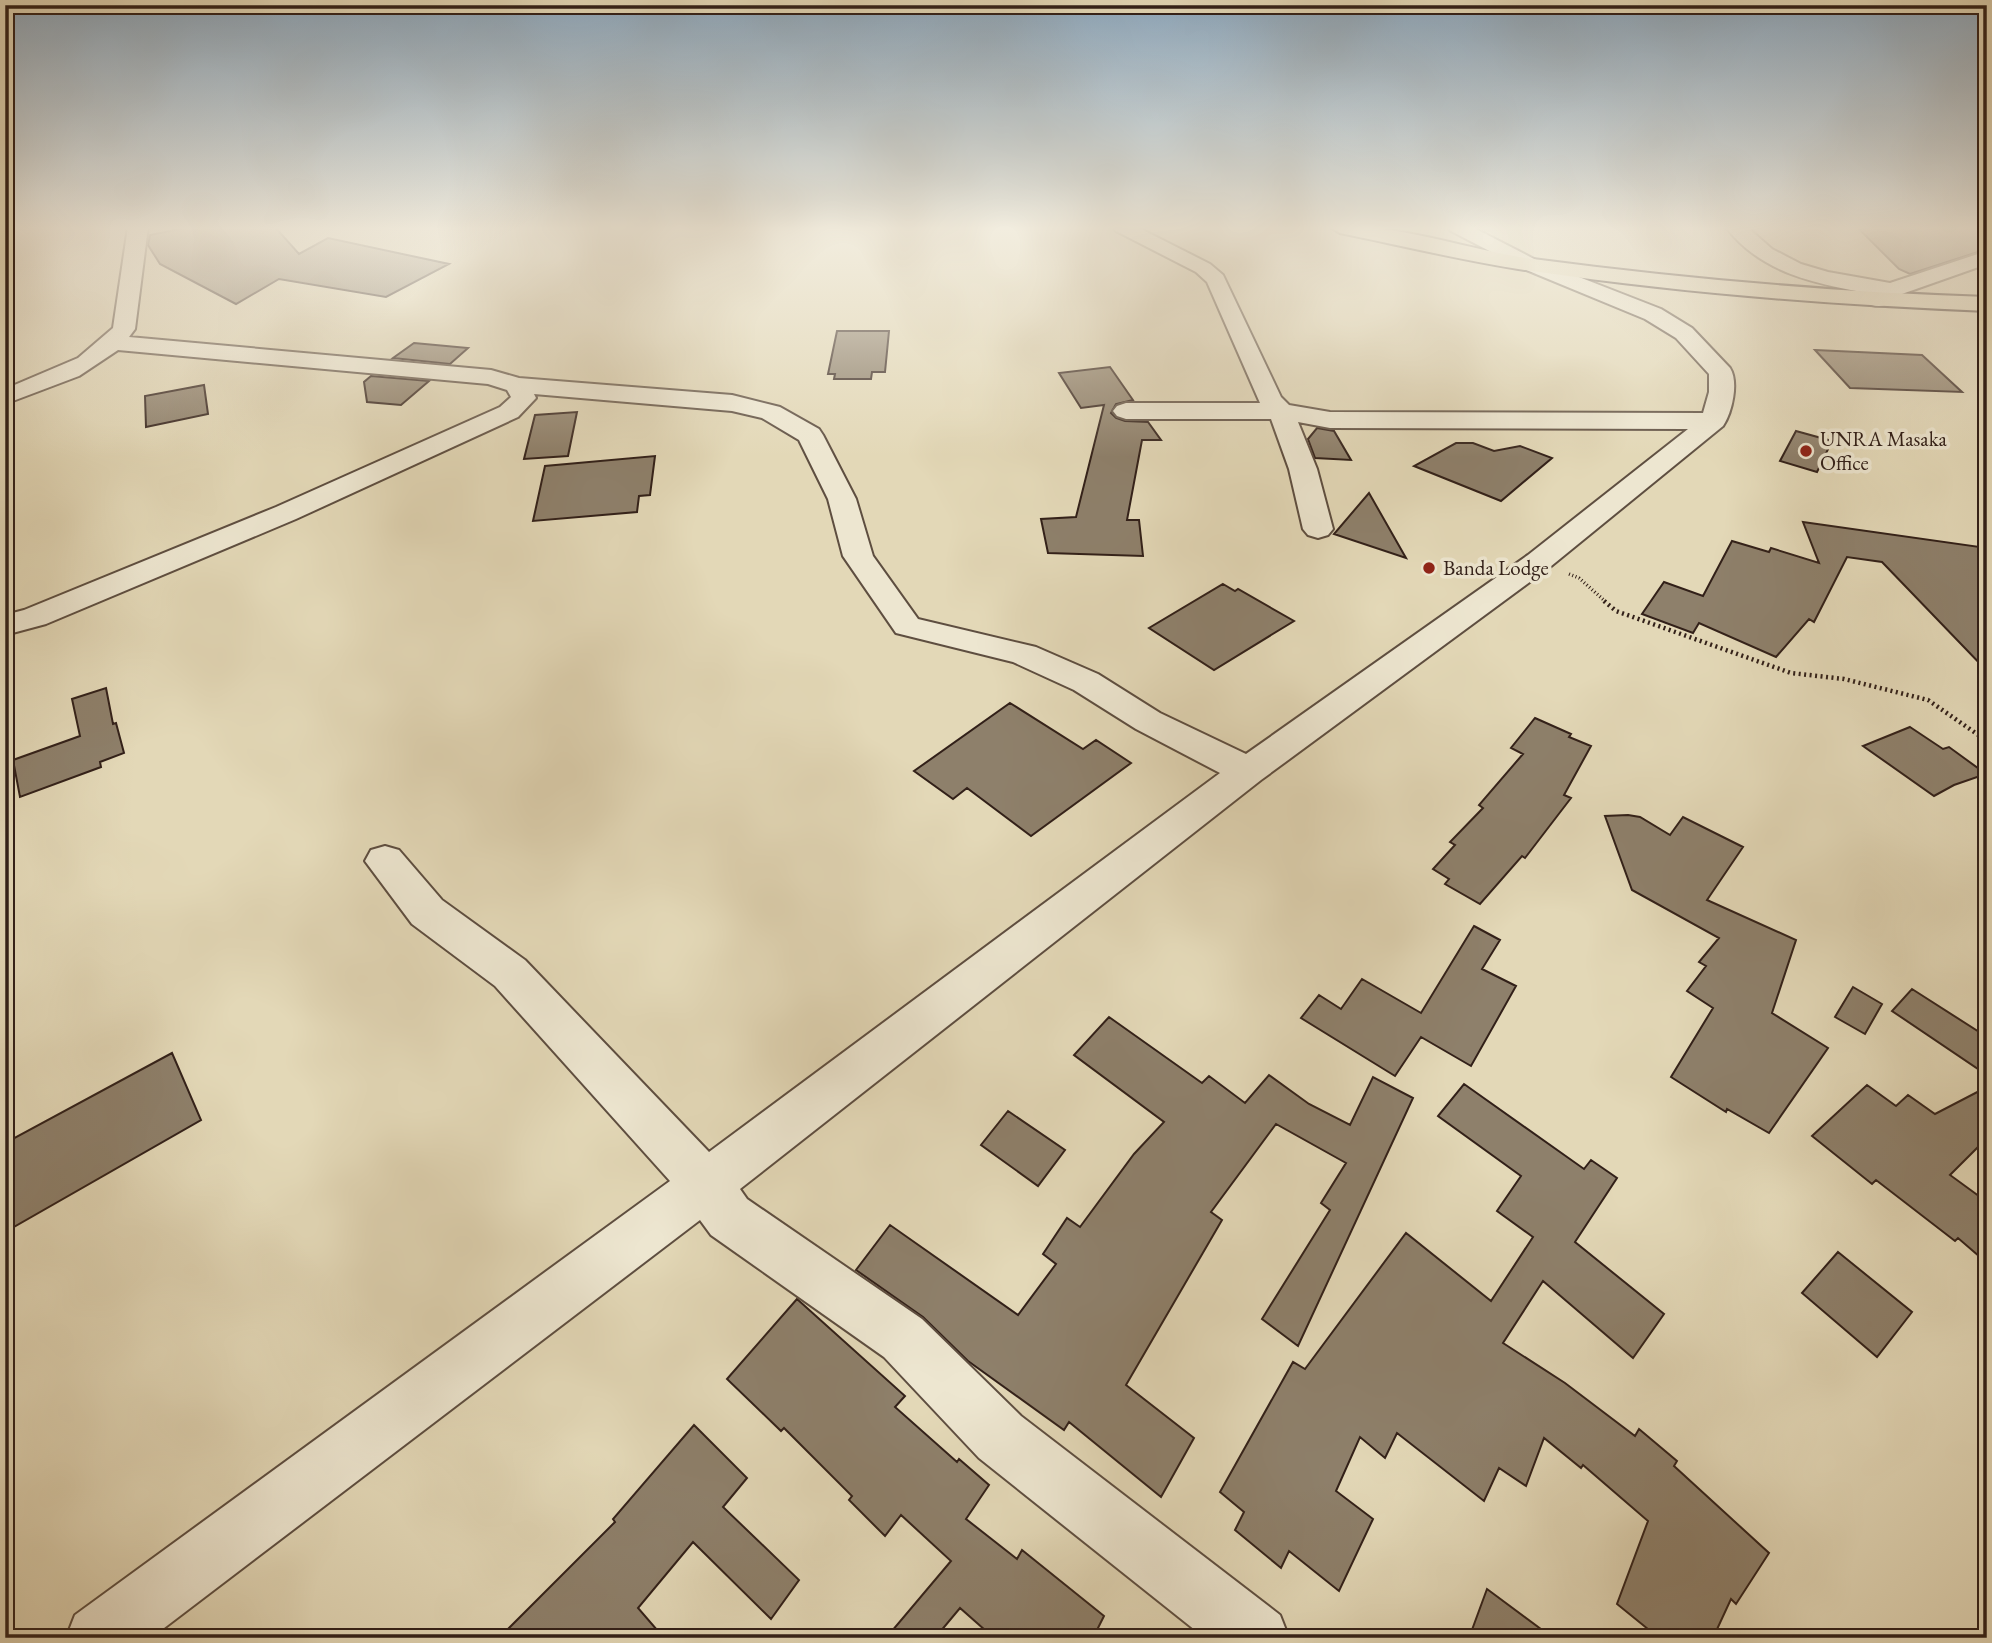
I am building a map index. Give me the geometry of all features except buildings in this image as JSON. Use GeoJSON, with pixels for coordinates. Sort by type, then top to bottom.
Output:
{"type":"FeatureCollection","features":[{"type":"Feature","properties":{"kind":"street"},"geometry":{"type":"LineString","coordinates":[[5,397],[39,385],[114,343],[124,329],[127,304]]}},
{"type":"Feature","properties":{"kind":"street"},"geometry":{"type":"LineString","coordinates":[[1227,304],[1270,400],[1280,411],[1303,468],[1318,529]]}},
{"type":"Feature","properties":{"kind":"street"},"geometry":{"type":"LineString","coordinates":[[99,1638],[706,1185],[1248,771],[1539,561],[1714,421],[1721,392],[1721,373],[1684,333],[1653,314],[1627,304]]}},
{"type":"Feature","properties":{"kind":"street"},"geometry":{"type":"LineString","coordinates":[[114,343],[491,377],[516,384],[693,398],[771,412],[810,435],[842,499],[858,556],[907,626],[1024,654],[1086,682],[1148,721],[1248,771]]}},
{"type":"Feature","properties":{"kind":"street"},"geometry":{"type":"LineString","coordinates":[[5,625],[35,617],[286,513],[509,412],[524,398],[516,384]]}},
{"type":"Feature","properties":{"kind":"street"},"geometry":{"type":"LineString","coordinates":[[1126,411],[1280,411],[1330,420],[1714,421]]}},
{"type":"Feature","properties":{"kind":"street"},"geometry":{"type":"LineString","coordinates":[[385,861],[427,912],[510,973],[706,1185],[729,1217],[903,1338],[1000,1437],[1257,1638]]}},
{"type":"Feature","properties":{"kind":"path"},"geometry":{"type":"LineString","coordinates":[[1539,561],[1579,578],[1616,611],[1791,673],[1844,680],[1928,700],[1987,741]]}},
{"type":"Feature","properties":{"kind":"place","name":"UNRA Masaka Office"},"geometry":{"type":"Point","coordinates":[1806,451]}},
{"type":"Feature","properties":{"kind":"place","name":"Banda Lodge"},"geometry":{"type":"Point","coordinates":[1429,568]}}]}
